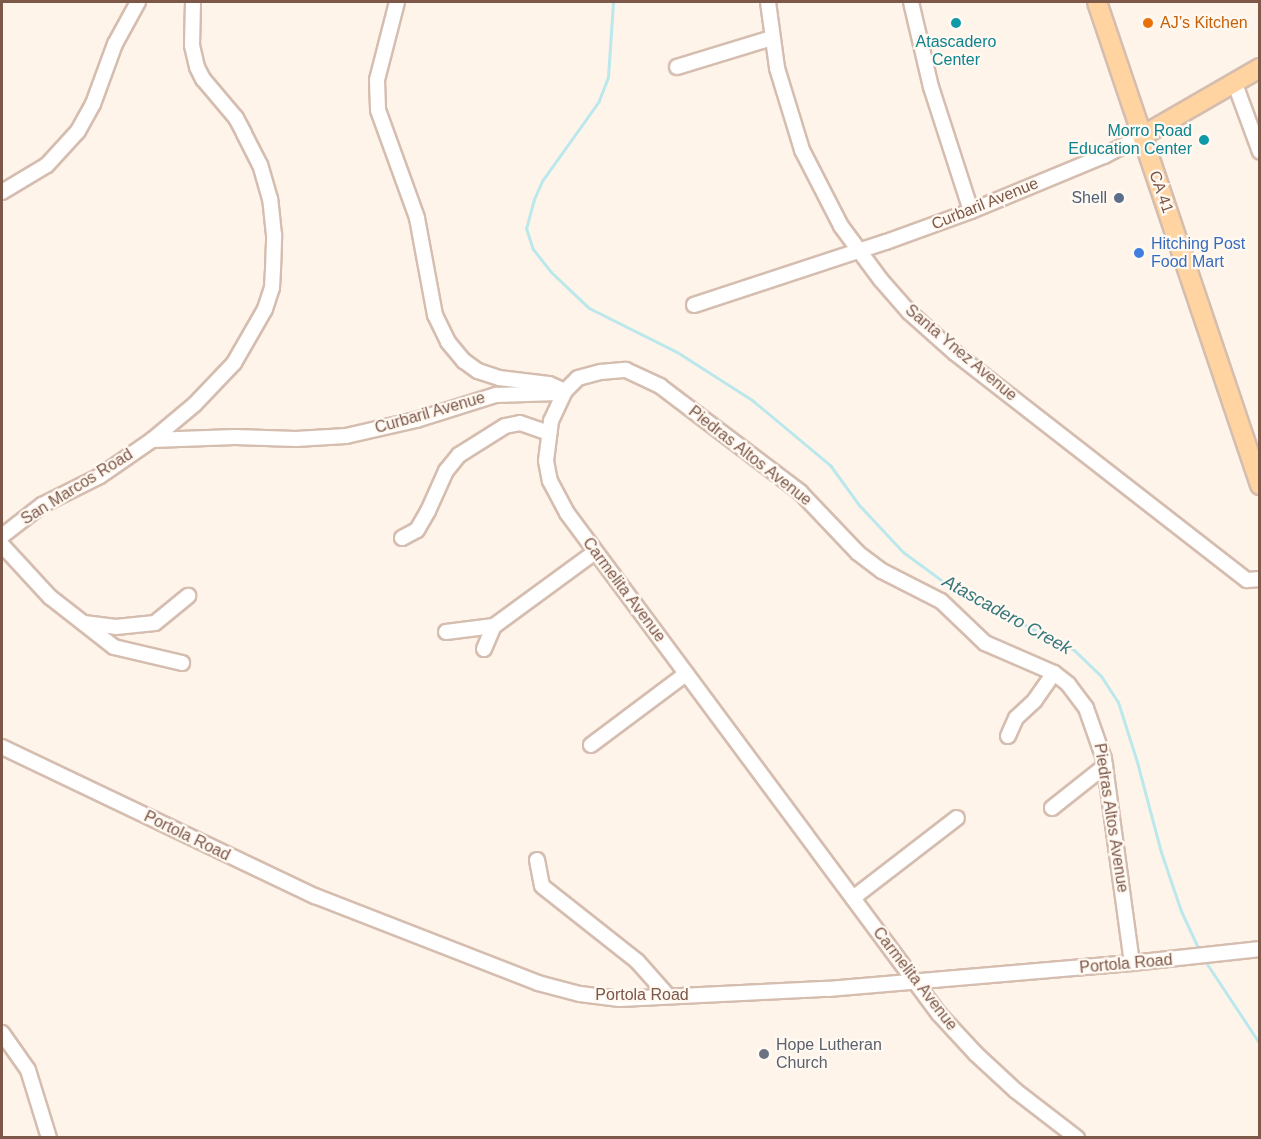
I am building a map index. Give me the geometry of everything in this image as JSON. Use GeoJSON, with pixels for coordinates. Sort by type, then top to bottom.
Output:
{"type":"FeatureCollection","features":[{"type":"Feature","properties":{"kind":"main road","name":"CA 41"},"geometry":{"type":"LineString","coordinates":[[1097,2],[1260,485]]}},
{"type":"Feature","properties":{"kind":"main road","name":"Curbaril Avenue"},"geometry":{"type":"LineString","coordinates":[[1142,136],[1260,68]]}},
{"type":"Feature","properties":{"kind":"street"},"geometry":{"type":"LineString","coordinates":[[2,192],[47,165],[78,131],[93,104],[119,34],[138,2]]}},
{"type":"Feature","properties":{"kind":"street","name":"San Marcos Road"},"geometry":{"type":"LineString","coordinates":[[2,536],[42,505],[100,476],[152,440],[207,393],[234,363],[247,344],[265,309],[272,288],[273,226],[266,182],[253,149],[236,118],[203,79],[197,68],[192,46],[193,2]]}},
{"type":"Feature","properties":{"kind":"street"},"geometry":{"type":"LineString","coordinates":[[397,2],[377,80],[376,96],[383,126],[417,218],[440,328],[454,351],[478,371],[499,378],[549,384],[565,391]]}},
{"type":"Feature","properties":{"kind":"street","name":"Santa Ynez Avenue"},"geometry":{"type":"LineString","coordinates":[[768,2],[772,38],[788,109],[802,150],[825,198],[859,251],[909,312],[955,353],[1247,580],[1260,579]]}},
{"type":"Feature","properties":{"kind":"street"},"geometry":{"type":"LineString","coordinates":[[911,2],[931,87],[971,211]]}},
{"type":"Feature","properties":{"kind":"street"},"geometry":{"type":"LineString","coordinates":[[677,67],[772,38]]}},
{"type":"Feature","properties":{"kind":"street"},"geometry":{"type":"LineString","coordinates":[[1235,84],[1260,152]]}},
{"type":"Feature","properties":{"kind":"street","name":"Curbaril Avenue"},"geometry":{"type":"LineString","coordinates":[[694,305],[859,251],[971,211],[1104,156],[1142,136]]}},
{"type":"Feature","properties":{"kind":"street","name":"Piedras Altos Avenue"},"geometry":{"type":"LineString","coordinates":[[565,391],[578,378],[626,370],[660,386],[800,492],[858,553],[882,571],[941,601],[985,643],[1054,673],[1068,684],[1086,708],[1097,734],[1105,766],[1132,963]]}},
{"type":"Feature","properties":{"kind":"street","name":"Curbaril Avenue"},"geometry":{"type":"LineString","coordinates":[[152,440],[246,437],[296,439],[346,436],[416,420],[496,395],[548,395],[565,391]]}},
{"type":"Feature","properties":{"kind":"street","name":"Carmelita Avenue"},"geometry":{"type":"LineString","coordinates":[[565,391],[555,411],[549,433],[546,461],[550,481],[567,513],[939,1014],[976,1054],[1016,1091],[1077,1137]]}},
{"type":"Feature","properties":{"kind":"street"},"geometry":{"type":"LineString","coordinates":[[402,538],[417,530],[446,471],[459,455],[505,426],[520,423],[549,433]]}},
{"type":"Feature","properties":{"kind":"street"},"geometry":{"type":"LineString","coordinates":[[2,545],[50,597],[114,647],[182,663]]}},
{"type":"Feature","properties":{"kind":"street"},"geometry":{"type":"LineString","coordinates":[[446,632],[494,626],[596,552]]}},
{"type":"Feature","properties":{"kind":"street"},"geometry":{"type":"LineString","coordinates":[[82,622],[116,627],[154,623],[189,596]]}},
{"type":"Feature","properties":{"kind":"street"},"geometry":{"type":"LineString","coordinates":[[484,649],[494,626]]}},
{"type":"Feature","properties":{"kind":"street"},"geometry":{"type":"LineString","coordinates":[[1008,736],[1016,718],[1035,700],[1054,673]]}},
{"type":"Feature","properties":{"kind":"street"},"geometry":{"type":"LineString","coordinates":[[591,745],[686,674]]}},
{"type":"Feature","properties":{"kind":"street","name":"Portola Road"},"geometry":{"type":"LineString","coordinates":[[2,747],[315,896],[538,983],[602,998],[916,983],[1260,949]]}},
{"type":"Feature","properties":{"kind":"street"},"geometry":{"type":"LineString","coordinates":[[1052,808],[1105,766]]}},
{"type":"Feature","properties":{"kind":"street"},"geometry":{"type":"LineString","coordinates":[[853,898],[957,818]]}},
{"type":"Feature","properties":{"kind":"street"},"geometry":{"type":"LineString","coordinates":[[537,860],[542,886],[637,961],[668,996]]}},
{"type":"Feature","properties":{"kind":"street"},"geometry":{"type":"LineString","coordinates":[[2,1033],[28,1070],[49,1137]]}},
{"type":"Feature","properties":{"kind":"waterway","name":"Atascadero Creek"},"geometry":{"type":"LineString","coordinates":[[613,2],[608,77],[599,101],[542,181],[534,199],[526,228],[533,249],[551,272],[589,308],[677,352],[752,400],[830,465],[859,505],[903,552],[952,588],[1074,650],[1101,676],[1118,702],[1161,852],[1181,911],[1200,952]]}},
{"type":"Feature","properties":{"kind":"waterway","name":"Atascadero Creek"},"geometry":{"type":"LineString","coordinates":[[1205,961],[1260,1044]]}},
{"type":"Feature","properties":{"kind":"place","name":"Atascadero Center"},"geometry":{"type":"Point","coordinates":[956,23]}},
{"type":"Feature","properties":{"kind":"place","name":"AJ’s Kitchen"},"geometry":{"type":"Point","coordinates":[1148,23]}},
{"type":"Feature","properties":{"kind":"place","name":"Morro Road Education Center"},"geometry":{"type":"Point","coordinates":[1204,140]}},
{"type":"Feature","properties":{"kind":"place","name":"Shell"},"geometry":{"type":"Point","coordinates":[1119,198]}},
{"type":"Feature","properties":{"kind":"place","name":"Hitching Post Food Mart"},"geometry":{"type":"Point","coordinates":[1139,253]}},
{"type":"Feature","properties":{"kind":"place","name":"Hope Lutheran Church"},"geometry":{"type":"Point","coordinates":[764,1054]}}]}
